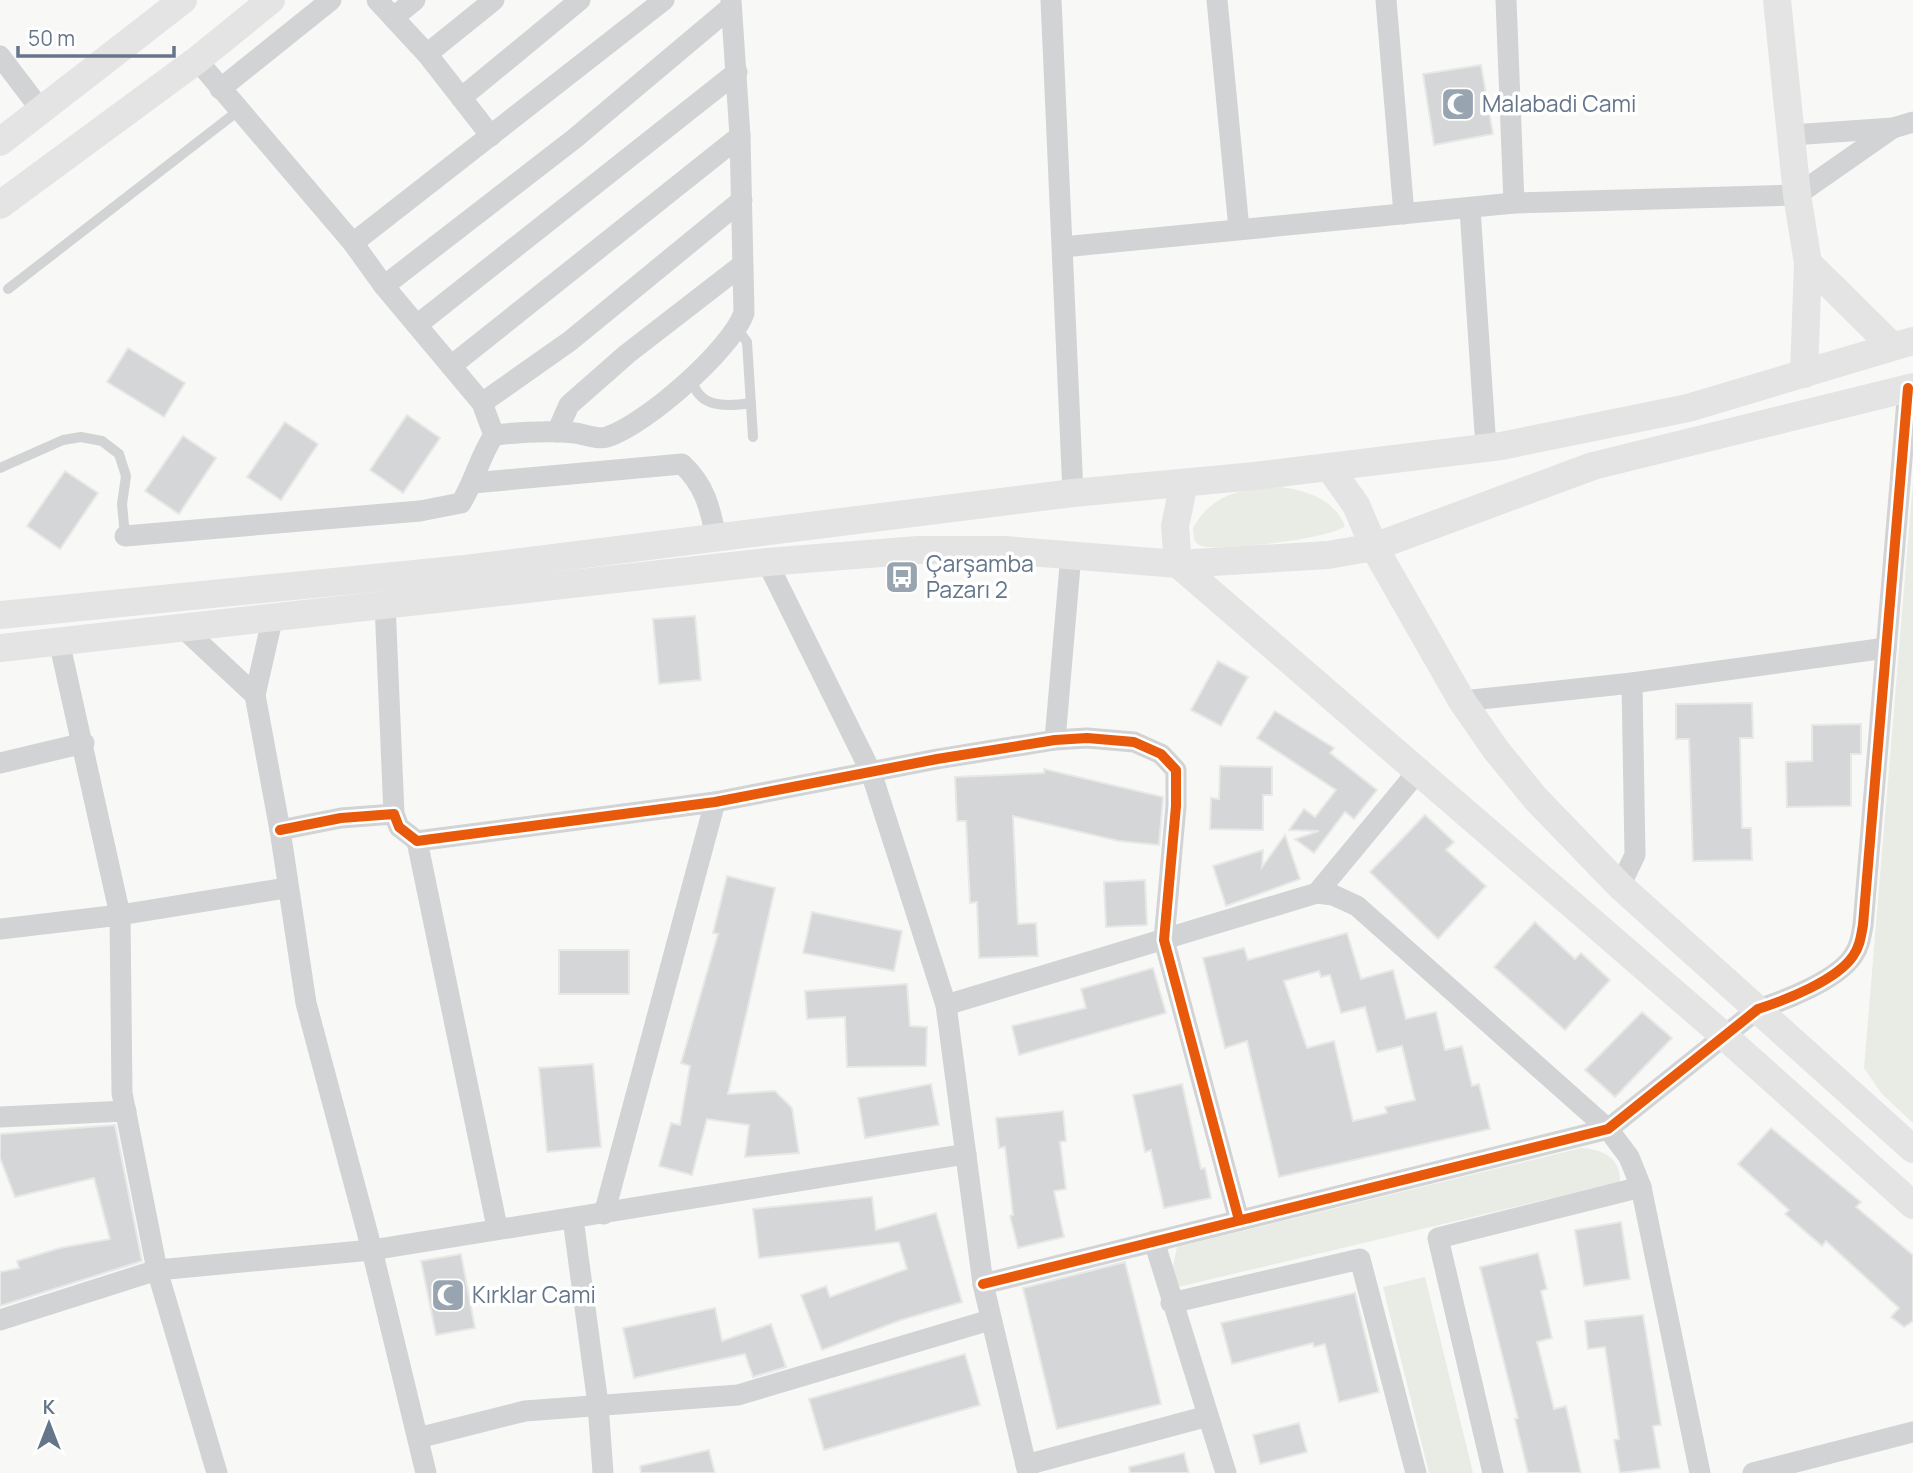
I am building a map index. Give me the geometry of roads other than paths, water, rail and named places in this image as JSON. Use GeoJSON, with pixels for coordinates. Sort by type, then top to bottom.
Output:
{"type":"FeatureCollection","features":[{"type":"Feature","properties":{"kind":"main road"},"geometry":{"type":"LineString","coordinates":[[0,142],[183,0]]}},
{"type":"Feature","properties":{"kind":"main road"},"geometry":{"type":"LineString","coordinates":[[0,205],[197,60],[271,0]]}},
{"type":"Feature","properties":{"kind":"main road"},"geometry":{"type":"LineString","coordinates":[[1777,0],[1797,195],[1808,263],[1804,374]]}},
{"type":"Feature","properties":{"kind":"main road"},"geometry":{"type":"LineString","coordinates":[[1808,263],[1903,344]]}},
{"type":"Feature","properties":{"kind":"main road"},"geometry":{"type":"LineString","coordinates":[[0,615],[465,569],[1073,493],[1486,448],[1688,408],[1903,344]]}},
{"type":"Feature","properties":{"kind":"main road"},"geometry":{"type":"LineString","coordinates":[[0,648],[767,562],[918,550],[1071,554],[1178,564],[1285,559],[1374,547],[1593,466],[1910,388]]}},
{"type":"Feature","properties":{"kind":"main road"},"geometry":{"type":"LineString","coordinates":[[1329,467],[1356,505],[1374,547],[1462,701],[1496,750],[1536,799],[1620,886],[1913,1149]]}},
{"type":"Feature","properties":{"kind":"main road"},"geometry":{"type":"LineString","coordinates":[[1184,483],[1175,526],[1178,564],[1723,1035],[1913,1205]]}},
{"type":"Feature","properties":{"kind":"street"},"geometry":{"type":"LineString","coordinates":[[220,89],[331,0]]}},
{"type":"Feature","properties":{"kind":"street"},"geometry":{"type":"LineString","coordinates":[[377,0],[428,54],[491,136]]}},
{"type":"Feature","properties":{"kind":"street"},"geometry":{"type":"LineString","coordinates":[[394,17],[415,0]]}},
{"type":"Feature","properties":{"kind":"street"},"geometry":{"type":"LineString","coordinates":[[428,54],[494,0]]}},
{"type":"Feature","properties":{"kind":"street"},"geometry":{"type":"LineString","coordinates":[[461,98],[580,0]]}},
{"type":"Feature","properties":{"kind":"street"},"geometry":{"type":"LineString","coordinates":[[353,243],[664,0]]}},
{"type":"Feature","properties":{"kind":"street"},"geometry":{"type":"LineString","coordinates":[[1051,0],[1073,493]]}},
{"type":"Feature","properties":{"kind":"street"},"geometry":{"type":"LineString","coordinates":[[1217,0],[1239,229]]}},
{"type":"Feature","properties":{"kind":"street"},"geometry":{"type":"LineString","coordinates":[[1385,0],[1404,214]]}},
{"type":"Feature","properties":{"kind":"street"},"geometry":{"type":"LineString","coordinates":[[1506,0],[1514,203]]}},
{"type":"Feature","properties":{"kind":"street"},"geometry":{"type":"LineString","coordinates":[[494,436],[557,432],[604,439],[636,422],[692,377],[715,358],[738,330],[744,313],[742,200],[737,72],[731,3]]}},
{"type":"Feature","properties":{"kind":"street"},"geometry":{"type":"LineString","coordinates":[[384,286],[574,139],[731,3]]}},
{"type":"Feature","properties":{"kind":"street"},"geometry":{"type":"LineString","coordinates":[[0,56],[41,110]]}},
{"type":"Feature","properties":{"kind":"street"},"geometry":{"type":"LineString","coordinates":[[197,60],[353,243],[384,286],[482,403],[494,436]]}},
{"type":"Feature","properties":{"kind":"street"},"geometry":{"type":"LineString","coordinates":[[417,325],[737,72]]}},
{"type":"Feature","properties":{"kind":"street"},"geometry":{"type":"LineString","coordinates":[[1063,247],[1514,203],[1797,195],[1903,125]]}},
{"type":"Feature","properties":{"kind":"street"},"geometry":{"type":"LineString","coordinates":[[1792,135],[1903,125]]}},
{"type":"Feature","properties":{"kind":"street"},"geometry":{"type":"LineString","coordinates":[[451,366],[740,136]]}},
{"type":"Feature","properties":{"kind":"street"},"geometry":{"type":"LineString","coordinates":[[482,403],[570,341],[742,200]]}},
{"type":"Feature","properties":{"kind":"street"},"geometry":{"type":"LineString","coordinates":[[1470,209],[1486,448]]}},
{"type":"Feature","properties":{"kind":"street"},"geometry":{"type":"LineString","coordinates":[[557,432],[569,405],[627,354],[742,265]]}},
{"type":"Feature","properties":{"kind":"street"},"geometry":{"type":"LineString","coordinates":[[983,1284],[1608,1129],[1758,1009],[1783,1001],[1835,973],[1852,958],[1860,944],[1910,388]]}},
{"type":"Feature","properties":{"kind":"street"},"geometry":{"type":"LineString","coordinates":[[125,536],[420,511],[461,503],[473,483],[478,459],[494,436]]}},
{"type":"Feature","properties":{"kind":"street"},"geometry":{"type":"LineString","coordinates":[[473,483],[682,464],[695,476],[708,499],[716,537]]}},
{"type":"Feature","properties":{"kind":"street"},"geometry":{"type":"LineString","coordinates":[[1055,740],[1071,554]]}},
{"type":"Feature","properties":{"kind":"street"},"geometry":{"type":"LineString","coordinates":[[767,562],[871,772],[946,1005],[983,1284],[1027,1469],[1208,1416]]}},
{"type":"Feature","properties":{"kind":"street"},"geometry":{"type":"LineString","coordinates":[[385,604],[394,814],[399,827],[417,841],[497,1227]]}},
{"type":"Feature","properties":{"kind":"street"},"geometry":{"type":"LineString","coordinates":[[273,616],[255,695],[280,830],[286,888],[306,1003],[372,1250],[426,1473]]}},
{"type":"Feature","properties":{"kind":"street"},"geometry":{"type":"LineString","coordinates":[[181,626],[255,695]]}},
{"type":"Feature","properties":{"kind":"street"},"geometry":{"type":"LineString","coordinates":[[59,641],[84,743],[120,915],[122,1093],[157,1270],[217,1473]]}},
{"type":"Feature","properties":{"kind":"street"},"geometry":{"type":"LineString","coordinates":[[1462,701],[1632,683],[1886,648]]}},
{"type":"Feature","properties":{"kind":"street"},"geometry":{"type":"LineString","coordinates":[[1620,886],[1635,855],[1632,683]]}},
{"type":"Feature","properties":{"kind":"street"},"geometry":{"type":"LineString","coordinates":[[417,841],[715,802],[1010,745],[1087,738],[1134,742],[1161,754],[1176,770],[1176,806],[1164,940],[1239,1220]]}},
{"type":"Feature","properties":{"kind":"street"},"geometry":{"type":"LineString","coordinates":[[0,763],[84,743]]}},
{"type":"Feature","properties":{"kind":"street"},"geometry":{"type":"LineString","coordinates":[[1317,893],[1419,770]]}},
{"type":"Feature","properties":{"kind":"street"},"geometry":{"type":"LineString","coordinates":[[604,1214],[715,802]]}},
{"type":"Feature","properties":{"kind":"street"},"geometry":{"type":"LineString","coordinates":[[280,830],[341,818],[394,814]]}},
{"type":"Feature","properties":{"kind":"street"},"geometry":{"type":"LineString","coordinates":[[0,929],[120,915],[286,888]]}},
{"type":"Feature","properties":{"kind":"street"},"geometry":{"type":"LineString","coordinates":[[946,1005],[1317,893],[1333,895],[1357,906],[1608,1129],[1629,1157],[1640,1187],[1700,1473]]}},
{"type":"Feature","properties":{"kind":"street"},"geometry":{"type":"LineString","coordinates":[[0,1117],[126,1111]]}},
{"type":"Feature","properties":{"kind":"street"},"geometry":{"type":"LineString","coordinates":[[0,1320],[157,1270],[372,1250],[497,1227],[573,1219],[966,1154]]}},
{"type":"Feature","properties":{"kind":"street"},"geometry":{"type":"LineString","coordinates":[[1493,1473],[1438,1238],[1640,1187]]}},
{"type":"Feature","properties":{"kind":"street"},"geometry":{"type":"LineString","coordinates":[[573,1219],[598,1404],[603,1473]]}},
{"type":"Feature","properties":{"kind":"street"},"geometry":{"type":"LineString","coordinates":[[1154,1241],[1171,1303],[1226,1473]]}},
{"type":"Feature","properties":{"kind":"street"},"geometry":{"type":"LineString","coordinates":[[1171,1303],[1360,1259],[1416,1473]]}},
{"type":"Feature","properties":{"kind":"street"},"geometry":{"type":"LineString","coordinates":[[418,1438],[525,1411],[738,1395],[990,1320]]}},
{"type":"Feature","properties":{"kind":"street"},"geometry":{"type":"LineString","coordinates":[[1753,1473],[1913,1432]]}},
{"type":"Feature","properties":{"kind":"lane"},"geometry":{"type":"LineString","coordinates":[[8,289],[238,111]]}},
{"type":"Feature","properties":{"kind":"lane"},"geometry":{"type":"LineString","coordinates":[[738,330],[747,342],[753,437]]}},
{"type":"Feature","properties":{"kind":"lane"},"geometry":{"type":"LineString","coordinates":[[692,377],[695,393],[706,402],[751,403]]}},
{"type":"Feature","properties":{"kind":"lane"},"geometry":{"type":"LineString","coordinates":[[0,468],[63,440],[81,436],[102,441],[119,454],[126,476],[122,504],[125,536]]}},
{"type":"Feature","properties":{"kind":"place","name":"Malabadi Cami"},"geometry":{"type":"Point","coordinates":[1458,104]}},
{"type":"Feature","properties":{"kind":"place","name":"Çarşamba Pazarı 2"},"geometry":{"type":"Point","coordinates":[902,577]}},
{"type":"Feature","properties":{"kind":"place","name":"Kırklar Cami"},"geometry":{"type":"Point","coordinates":[448,1295]}}]}
